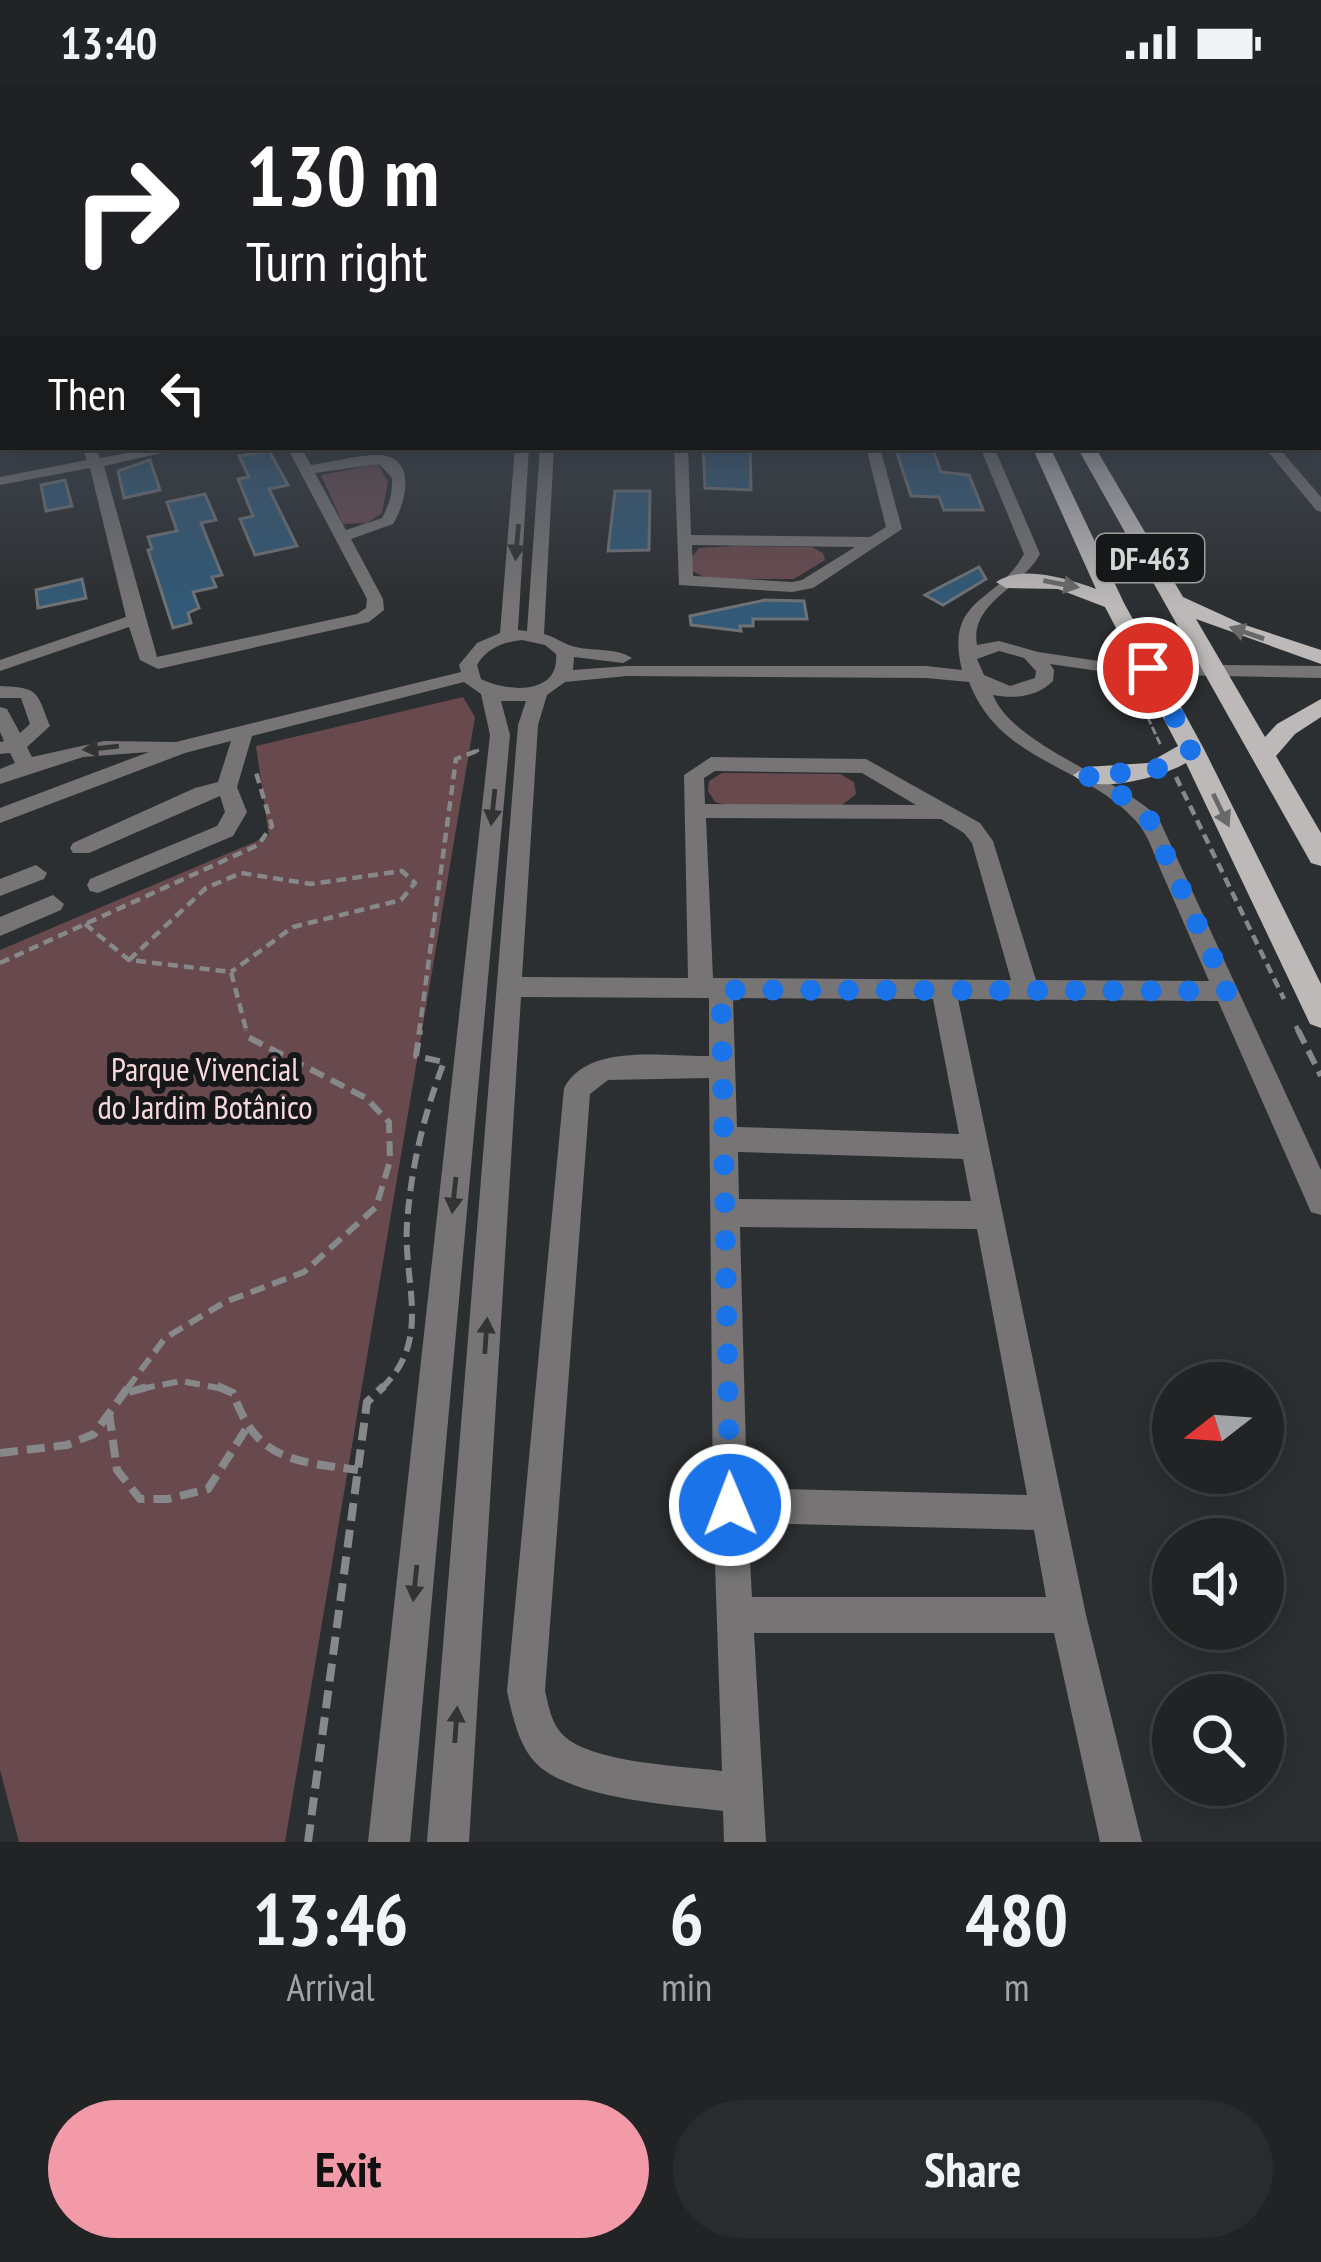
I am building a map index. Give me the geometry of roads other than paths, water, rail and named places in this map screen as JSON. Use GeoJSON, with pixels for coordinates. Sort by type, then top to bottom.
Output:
{"type":"FeatureCollection","features":[{"type":"Feature","properties":{"kind":"main road","name":"DF-463"},"geometry":{"type":"LineString","coordinates":[[1042,450],[1113,602],[1134,668],[1192,749],[1321,1015]]}},
{"type":"Feature","properties":{"kind":"main road","name":"DF-463"},"geometry":{"type":"LineString","coordinates":[[1088,450],[1321,856]]}},
{"type":"Feature","properties":{"kind":"main road"},"geometry":{"type":"LineString","coordinates":[[1006,582],[1061,583],[1113,602]]}},
{"type":"Feature","properties":{"kind":"main road"},"geometry":{"type":"LineString","coordinates":[[1176,602],[1234,629],[1321,657]]}},
{"type":"Feature","properties":{"kind":"main road"},"geometry":{"type":"LineString","coordinates":[[1264,754],[1286,729],[1321,706]]}},
{"type":"Feature","properties":{"kind":"main road"},"geometry":{"type":"LineString","coordinates":[[1086,775],[1153,771],[1192,749]]}},
{"type":"Feature","properties":{"kind":"street"},"geometry":{"type":"LineString","coordinates":[[0,481],[93,455],[149,450]]}},
{"type":"Feature","properties":{"kind":"street"},"geometry":{"type":"LineString","coordinates":[[93,455],[133,620],[149,660],[165,664],[363,618],[375,610],[375,599],[296,450]]}},
{"type":"Feature","properties":{"kind":"street"},"geometry":{"type":"LineString","coordinates":[[509,636],[522,450]]}},
{"type":"Feature","properties":{"kind":"street"},"geometry":{"type":"LineString","coordinates":[[535,636],[547,450]]}},
{"type":"Feature","properties":{"kind":"street"},"geometry":{"type":"LineString","coordinates":[[681,450],[683,578],[689,584],[792,587],[807,584],[896,526],[874,450]]}},
{"type":"Feature","properties":{"kind":"street"},"geometry":{"type":"LineString","coordinates":[[988,450],[1033,554],[968,625],[972,668],[983,696],[1015,732],[1043,753],[1128,799],[1150,821],[1321,1202]]}},
{"type":"Feature","properties":{"kind":"street"},"geometry":{"type":"LineString","coordinates":[[1273,450],[1321,508]]}},
{"type":"Feature","properties":{"kind":"street"},"geometry":{"type":"LineString","coordinates":[[306,470],[381,459],[392,464],[400,478],[400,495],[388,521],[341,537]]}},
{"type":"Feature","properties":{"kind":"street"},"geometry":{"type":"LineString","coordinates":[[685,540],[876,542]]}},
{"type":"Feature","properties":{"kind":"street"},"geometry":{"type":"LineString","coordinates":[[977,610],[983,622],[1011,647]]}},
{"type":"Feature","properties":{"kind":"street"},"geometry":{"type":"LineString","coordinates":[[0,666],[133,620]]}},
{"type":"Feature","properties":{"kind":"street"},"geometry":{"type":"LineString","coordinates":[[389,1842],[500,735],[472,655],[509,636],[535,636],[566,651],[614,658],[972,668],[1004,691],[1134,668]]}},
{"type":"Feature","properties":{"kind":"street"},"geometry":{"type":"LineString","coordinates":[[972,668],[987,646],[1011,647],[1036,657],[1134,668],[1321,671]]}},
{"type":"Feature","properties":{"kind":"street"},"geometry":{"type":"LineString","coordinates":[[565,676],[566,651]]}},
{"type":"Feature","properties":{"kind":"street"},"geometry":{"type":"LineString","coordinates":[[1015,732],[1016,710],[1046,670],[1036,657]]}},
{"type":"Feature","properties":{"kind":"street"},"geometry":{"type":"LineString","coordinates":[[448,1842],[528,725],[538,693],[565,676],[627,670],[926,672],[972,668]]}},
{"type":"Feature","properties":{"kind":"street"},"geometry":{"type":"LineString","coordinates":[[0,816],[178,748],[244,731],[479,683],[538,693]]}},
{"type":"Feature","properties":{"kind":"street"},"geometry":{"type":"LineString","coordinates":[[0,692],[28,693],[40,718],[34,735],[8,747]]}},
{"type":"Feature","properties":{"kind":"street"},"geometry":{"type":"LineString","coordinates":[[0,712],[8,747],[26,766]]}},
{"type":"Feature","properties":{"kind":"street"},"geometry":{"type":"LineString","coordinates":[[98,885],[225,831],[236,812],[227,787],[244,731]]}},
{"type":"Feature","properties":{"kind":"street"},"geometry":{"type":"LineString","coordinates":[[0,777],[98,748],[178,748]]}},
{"type":"Feature","properties":{"kind":"street"},"geometry":{"type":"LineString","coordinates":[[745,1842],[730,1505],[726,1139],[694,775],[703,766],[866,766],[947,812],[980,836],[1026,988]]}},
{"type":"Feature","properties":{"kind":"street"},"geometry":{"type":"LineString","coordinates":[[866,766],[878,791],[872,812]]}},
{"type":"Feature","properties":{"kind":"street"},"geometry":{"type":"LineString","coordinates":[[81,848],[202,793],[227,787]]}},
{"type":"Feature","properties":{"kind":"street"},"geometry":{"type":"LineString","coordinates":[[697,811],[947,812]]}},
{"type":"Feature","properties":{"kind":"street"},"geometry":{"type":"LineString","coordinates":[[0,888],[36,873]]}},
{"type":"Feature","properties":{"kind":"street"},"geometry":{"type":"LineString","coordinates":[[0,927],[53,904]]}},
{"type":"Feature","properties":{"kind":"street"},"geometry":{"type":"LineString","coordinates":[[512,987],[1228,991]]}},
{"type":"Feature","properties":{"kind":"street"},"geometry":{"type":"LineString","coordinates":[[944,991],[1068,1616],[1121,1842]]}},
{"type":"Feature","properties":{"kind":"street"},"geometry":{"type":"LineString","coordinates":[[722,1067],[603,1069],[577,1088],[526,1690],[534,1725],[553,1753],[579,1767],[743,1794]]}},
{"type":"Feature","properties":{"kind":"street"},"geometry":{"type":"LineString","coordinates":[[726,1139],[974,1148]]}},
{"type":"Feature","properties":{"kind":"street"},"geometry":{"type":"LineString","coordinates":[[725,1213],[989,1215]]}},
{"type":"Feature","properties":{"kind":"street"},"geometry":{"type":"LineString","coordinates":[[730,1505],[1048,1513]]}},
{"type":"Feature","properties":{"kind":"street"},"geometry":{"type":"LineString","coordinates":[[736,1615],[1068,1616]]}},
{"type":"Feature","properties":{"kind":"park label","name":"Parque Vivencial do Jardim Botânico"},"geometry":{"type":"Point","coordinates":[205,1087]}}]}
